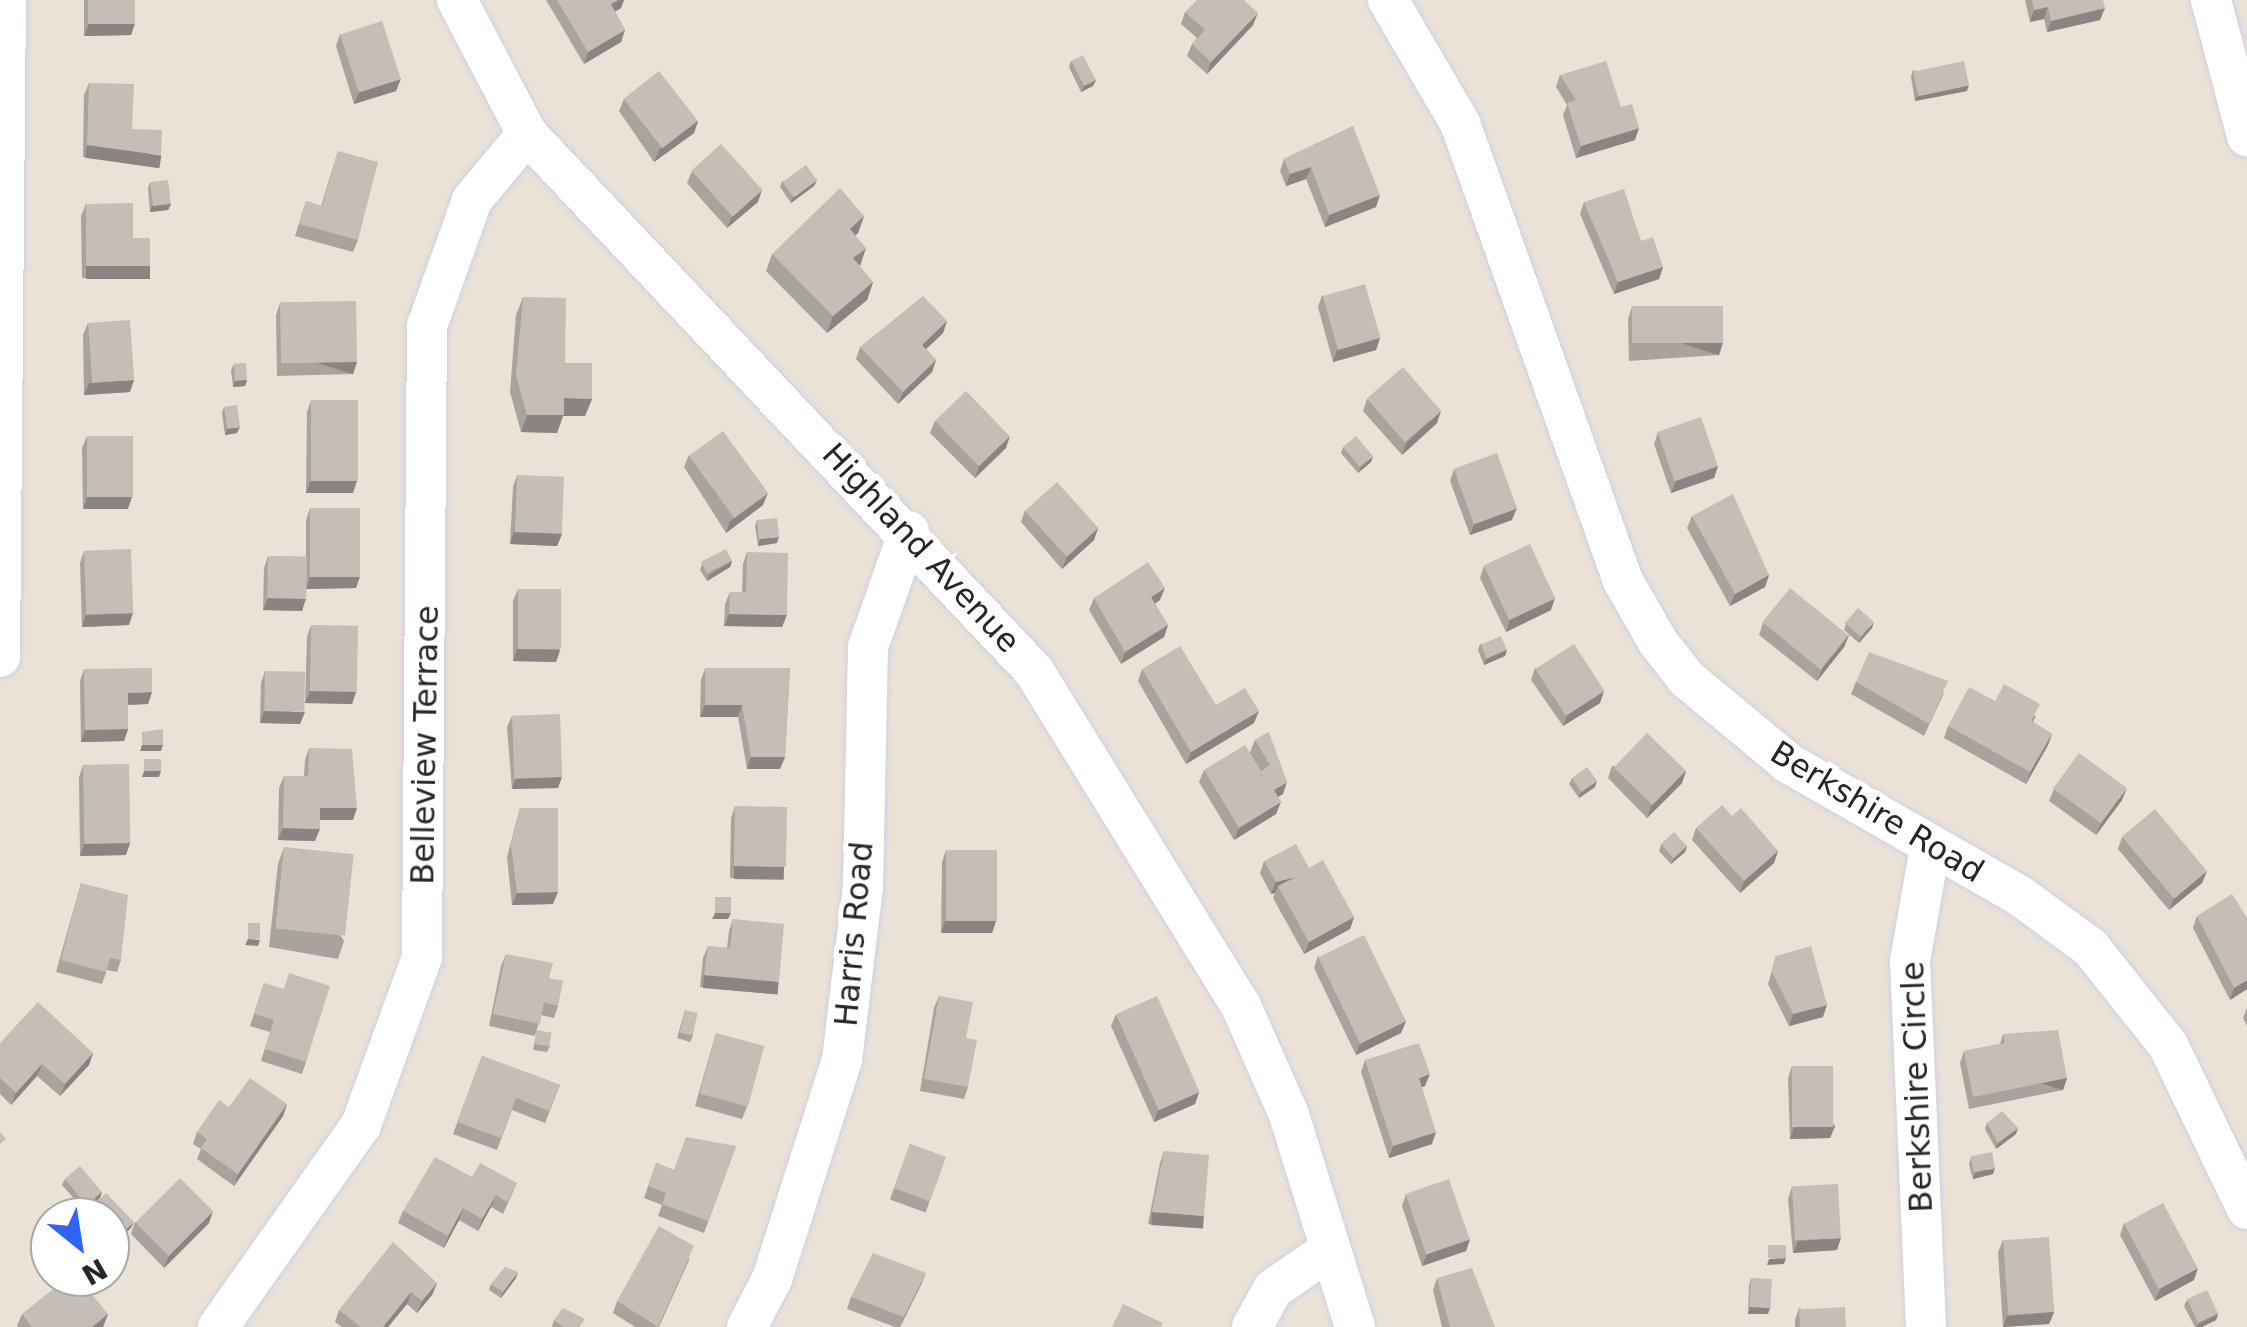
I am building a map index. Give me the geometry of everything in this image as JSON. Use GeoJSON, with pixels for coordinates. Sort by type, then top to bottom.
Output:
{"type":"FeatureCollection","features":[{"type":"Feature","properties":{"kind":"street"},"geometry":{"type":"LineString","coordinates":[[0,657],[6,0]]}},
{"type":"Feature","properties":{"kind":"street","name":"Highland Avenue"},"geometry":{"type":"LineString","coordinates":[[457,0],[527,134],[909,532],[1034,671],[1241,1006],[1289,1115],[1355,1327]]}},
{"type":"Feature","properties":{"kind":"street","name":"Berkshire Road"},"geometry":{"type":"LineString","coordinates":[[1388,0],[1460,123],[1616,562],[1658,642],[1739,728],[1930,848],[2020,896],[2132,992],[2247,1208]]}},
{"type":"Feature","properties":{"kind":"street"},"geometry":{"type":"LineString","coordinates":[[2210,0],[2247,136]]}},
{"type":"Feature","properties":{"kind":"street","name":"Belleview Terrace"},"geometry":{"type":"LineString","coordinates":[[218,1327],[361,1125],[422,957],[427,326],[472,200],[527,134]]}},
{"type":"Feature","properties":{"kind":"street","name":"Harris Road"},"geometry":{"type":"LineString","coordinates":[[747,1327],[772,1279],[842,1060],[863,886],[868,647],[909,532]]}},
{"type":"Feature","properties":{"kind":"street","name":"Berkshire Circle"},"geometry":{"type":"LineString","coordinates":[[1926,1327],[1910,960],[1930,848]]}},
{"type":"Feature","properties":{"kind":"street"},"geometry":{"type":"LineString","coordinates":[[1252,1327],[1274,1289],[1331,1248]]}},
{"type":"Feature","properties":{"kind":"building"},"geometry":{"type":"Polygon","coordinates":[[[88,0],[135,0],[135,24],[88,24],[88,0]]]}},
{"type":"Feature","properties":{"kind":"building"},"geometry":{"type":"Polygon","coordinates":[[[557,0],[618,0],[611,4],[625,30],[588,52],[557,0]]]}},
{"type":"Feature","properties":{"kind":"building"},"geometry":{"type":"Polygon","coordinates":[[[1197,0],[1244,0],[1258,13],[1211,62],[1192,44],[1205,30],[1185,12],[1197,0]]]}},
{"type":"Feature","properties":{"kind":"building"},"geometry":{"type":"Polygon","coordinates":[[[2032,0],[2103,0],[2105,8],[2051,21],[2048,7],[2034,10],[2032,0]]]}},
{"type":"Feature","properties":{"kind":"building"},"geometry":{"type":"Polygon","coordinates":[[[382,21],[401,79],[359,93],[340,35],[382,21]]]}},
{"type":"Feature","properties":{"kind":"building"},"geometry":{"type":"Polygon","coordinates":[[[1083,55],[1096,80],[1084,86],[1071,61],[1083,55]]]}},
{"type":"Feature","properties":{"kind":"building"},"geometry":{"type":"Polygon","coordinates":[[[1606,61],[1621,107],[1632,104],[1639,128],[1581,146],[1567,103],[1576,100],[1560,75],[1606,61]]]}},
{"type":"Feature","properties":{"kind":"building"},"geometry":{"type":"Polygon","coordinates":[[[1964,61],[1969,85],[1918,96],[1913,72],[1964,61]]]}},
{"type":"Feature","properties":{"kind":"building"},"geometry":{"type":"Polygon","coordinates":[[[659,71],[698,121],[662,148],[624,99],[659,71]]]}},
{"type":"Feature","properties":{"kind":"building"},"geometry":{"type":"Polygon","coordinates":[[[89,83],[134,84],[132,129],[162,130],[161,155],[87,145],[89,83]]]}},
{"type":"Feature","properties":{"kind":"building"},"geometry":{"type":"Polygon","coordinates":[[[1353,126],[1380,195],[1329,215],[1311,167],[1290,174],[1284,159],[1353,126]]]}},
{"type":"Feature","properties":{"kind":"building"},"geometry":{"type":"Polygon","coordinates":[[[721,144],[762,190],[733,217],[691,171],[721,144]]]}},
{"type":"Feature","properties":{"kind":"building"},"geometry":{"type":"Polygon","coordinates":[[[338,151],[378,162],[358,240],[299,224],[306,201],[322,206],[338,151]]]}},
{"type":"Feature","properties":{"kind":"building"},"geometry":{"type":"Polygon","coordinates":[[[806,165],[817,180],[794,197],[783,182],[806,165]]]}},
{"type":"Feature","properties":{"kind":"building"},"geometry":{"type":"Polygon","coordinates":[[[168,180],[171,204],[153,206],[150,182],[168,180]]]}},
{"type":"Feature","properties":{"kind":"building"},"geometry":{"type":"Polygon","coordinates":[[[840,188],[864,216],[850,229],[866,248],[853,258],[873,282],[833,316],[772,254],[840,188]]]}},
{"type":"Feature","properties":{"kind":"building"},"geometry":{"type":"Polygon","coordinates":[[[1624,189],[1641,241],[1653,237],[1663,267],[1618,282],[1584,202],[1624,189]]]}},
{"type":"Feature","properties":{"kind":"building"},"geometry":{"type":"Polygon","coordinates":[[[133,203],[133,238],[150,238],[150,266],[86,266],[86,204],[133,203]]]}},
{"type":"Feature","properties":{"kind":"building"},"geometry":{"type":"Polygon","coordinates":[[[1365,284],[1380,338],[1338,350],[1323,296],[1365,284]]]}},
{"type":"Feature","properties":{"kind":"building"},"geometry":{"type":"Polygon","coordinates":[[[923,296],[947,321],[922,345],[936,360],[903,392],[860,347],[923,296]]]}},
{"type":"Feature","properties":{"kind":"building"},"geometry":{"type":"Polygon","coordinates":[[[523,297],[566,298],[565,363],[592,363],[592,399],[564,398],[564,415],[527,415],[516,375],[523,297]]]}},
{"type":"Feature","properties":{"kind":"building"},"geometry":{"type":"Polygon","coordinates":[[[356,301],[357,362],[281,363],[280,302],[356,301]]]}},
{"type":"Feature","properties":{"kind":"building"},"geometry":{"type":"Polygon","coordinates":[[[1632,306],[1723,306],[1723,343],[1632,343],[1632,306]]]}},
{"type":"Feature","properties":{"kind":"building"},"geometry":{"type":"Polygon","coordinates":[[[130,320],[134,380],[92,383],[88,323],[130,320]]]}},
{"type":"Feature","properties":{"kind":"building"},"geometry":{"type":"Polygon","coordinates":[[[246,363],[247,380],[235,381],[234,364],[246,363]]]}},
{"type":"Feature","properties":{"kind":"building"},"geometry":{"type":"Polygon","coordinates":[[[1403,367],[1441,411],[1405,442],[1367,398],[1403,367]]]}},
{"type":"Feature","properties":{"kind":"building"},"geometry":{"type":"Polygon","coordinates":[[[966,391],[1010,436],[979,466],[935,421],[966,391]]]}},
{"type":"Feature","properties":{"kind":"building"},"geometry":{"type":"Polygon","coordinates":[[[311,400],[358,400],[358,481],[311,481],[311,400]]]}},
{"type":"Feature","properties":{"kind":"building"},"geometry":{"type":"Polygon","coordinates":[[[237,405],[240,427],[227,429],[224,407],[237,405]]]}},
{"type":"Feature","properties":{"kind":"building"},"geometry":{"type":"Polygon","coordinates":[[[1701,417],[1718,466],[1674,481],[1658,432],[1701,417]]]}},
{"type":"Feature","properties":{"kind":"building"},"geometry":{"type":"Polygon","coordinates":[[[723,431],[768,493],[734,518],[689,456],[723,431]]]}},
{"type":"Feature","properties":{"kind":"building"},"geometry":{"type":"Polygon","coordinates":[[[87,436],[133,436],[133,497],[87,497],[87,436]]]}},
{"type":"Feature","properties":{"kind":"building"},"geometry":{"type":"Polygon","coordinates":[[[1356,436],[1373,456],[1360,467],[1343,447],[1356,436]]]}},
{"type":"Feature","properties":{"kind":"building"},"geometry":{"type":"Polygon","coordinates":[[[1497,453],[1517,508],[1474,524],[1454,469],[1497,453]]]}},
{"type":"Feature","properties":{"kind":"building"},"geometry":{"type":"Polygon","coordinates":[[[517,475],[564,477],[562,534],[515,532],[517,475]]]}},
{"type":"Feature","properties":{"kind":"building"},"geometry":{"type":"Polygon","coordinates":[[[1057,482],[1098,528],[1067,557],[1025,511],[1057,482]]]}},
{"type":"Feature","properties":{"kind":"building"},"geometry":{"type":"Polygon","coordinates":[[[1733,494],[1769,575],[1735,594],[1692,516],[1733,494]]]}},
{"type":"Feature","properties":{"kind":"building"},"geometry":{"type":"Polygon","coordinates":[[[310,508],[360,508],[360,577],[310,577],[310,508]]]}},
{"type":"Feature","properties":{"kind":"building"},"geometry":{"type":"Polygon","coordinates":[[[777,518],[779,537],[759,539],[757,520],[777,518]]]}},
{"type":"Feature","properties":{"kind":"building"},"geometry":{"type":"Polygon","coordinates":[[[1530,544],[1555,598],[1509,620],[1484,566],[1530,544]]]}},
{"type":"Feature","properties":{"kind":"building"},"geometry":{"type":"Polygon","coordinates":[[[131,549],[133,613],[86,615],[84,551],[131,549]]]}},
{"type":"Feature","properties":{"kind":"building"},"geometry":{"type":"Polygon","coordinates":[[[726,549],[732,561],[707,573],[701,562],[726,549]]]}},
{"type":"Feature","properties":{"kind":"building"},"geometry":{"type":"Polygon","coordinates":[[[747,552],[788,553],[787,615],[729,614],[730,592],[746,592],[747,552]]]}},
{"type":"Feature","properties":{"kind":"building"},"geometry":{"type":"Polygon","coordinates":[[[268,556],[307,557],[306,599],[267,598],[268,556]]]}},
{"type":"Feature","properties":{"kind":"building"},"geometry":{"type":"Polygon","coordinates":[[[1148,562],[1165,588],[1151,597],[1168,625],[1125,652],[1094,598],[1148,562]]]}},
{"type":"Feature","properties":{"kind":"building"},"geometry":{"type":"Polygon","coordinates":[[[1790,588],[1848,635],[1821,669],[1762,622],[1790,588]]]}},
{"type":"Feature","properties":{"kind":"building"},"geometry":{"type":"Polygon","coordinates":[[[518,589],[561,589],[561,649],[518,649],[518,589]]]}},
{"type":"Feature","properties":{"kind":"building"},"geometry":{"type":"Polygon","coordinates":[[[1858,608],[1874,622],[1861,637],[1845,623],[1858,608]]]}},
{"type":"Feature","properties":{"kind":"building"},"geometry":{"type":"Polygon","coordinates":[[[311,625],[358,626],[357,692],[310,691],[311,625]]]}},
{"type":"Feature","properties":{"kind":"building"},"geometry":{"type":"Polygon","coordinates":[[[1501,636],[1507,650],[1487,658],[1481,645],[1501,636]]]}},
{"type":"Feature","properties":{"kind":"building"},"geometry":{"type":"Polygon","coordinates":[[[1574,644],[1604,691],[1566,716],[1535,669],[1574,644]]]}},
{"type":"Feature","properties":{"kind":"building"},"geometry":{"type":"Polygon","coordinates":[[[1180,646],[1216,705],[1245,688],[1259,711],[1191,752],[1142,669],[1180,646]]]}},
{"type":"Feature","properties":{"kind":"building"},"geometry":{"type":"Polygon","coordinates":[[[1869,652],[1948,681],[1929,724],[1856,682],[1869,652]]]}},
{"type":"Feature","properties":{"kind":"building"},"geometry":{"type":"Polygon","coordinates":[[[152,668],[152,692],[128,693],[128,729],[85,730],[84,669],[152,668]]]}},
{"type":"Feature","properties":{"kind":"building"},"geometry":{"type":"Polygon","coordinates":[[[705,668],[790,668],[785,757],[751,757],[742,705],[705,705],[705,668]]]}},
{"type":"Feature","properties":{"kind":"building"},"geometry":{"type":"Polygon","coordinates":[[[265,671],[305,672],[304,712],[264,711],[265,671]]]}},
{"type":"Feature","properties":{"kind":"building"},"geometry":{"type":"Polygon","coordinates":[[[2004,684],[2040,704],[2031,721],[2052,734],[2030,772],[1948,726],[1969,687],[1995,701],[2004,684]]]}},
{"type":"Feature","properties":{"kind":"building"},"geometry":{"type":"Polygon","coordinates":[[[560,714],[562,777],[514,779],[512,716],[560,714]]]}},
{"type":"Feature","properties":{"kind":"building"},"geometry":{"type":"Polygon","coordinates":[[[163,729],[163,745],[142,745],[142,732],[163,729]]]}},
{"type":"Feature","properties":{"kind":"building"},"geometry":{"type":"Polygon","coordinates":[[[1269,732],[1287,782],[1274,790],[1281,802],[1239,828],[1204,770],[1245,745],[1261,771],[1270,765],[1255,740],[1269,732]]]}},
{"type":"Feature","properties":{"kind":"building"},"geometry":{"type":"Polygon","coordinates":[[[1647,733],[1686,771],[1653,805],[1614,768],[1647,733]]]}},
{"type":"Feature","properties":{"kind":"building"},"geometry":{"type":"Polygon","coordinates":[[[309,748],[352,749],[357,808],[320,808],[320,829],[283,828],[284,776],[308,776],[309,748]]]}},
{"type":"Feature","properties":{"kind":"building"},"geometry":{"type":"Polygon","coordinates":[[[2079,753],[2127,788],[2101,823],[2053,789],[2079,753]]]}},
{"type":"Feature","properties":{"kind":"building"},"geometry":{"type":"Polygon","coordinates":[[[144,759],[161,759],[161,771],[144,771],[144,759]]]}},
{"type":"Feature","properties":{"kind":"building"},"geometry":{"type":"Polygon","coordinates":[[[129,764],[130,843],[84,844],[83,765],[129,764]]]}},
{"type":"Feature","properties":{"kind":"building"},"geometry":{"type":"Polygon","coordinates":[[[1587,767],[1597,781],[1582,792],[1572,778],[1587,767]]]}},
{"type":"Feature","properties":{"kind":"building"},"geometry":{"type":"Polygon","coordinates":[[[1722,805],[1732,816],[1741,808],[1778,851],[1744,881],[1696,828],[1722,805]]]}},
{"type":"Feature","properties":{"kind":"building"},"geometry":{"type":"Polygon","coordinates":[[[735,806],[787,807],[786,867],[734,866],[735,806]]]}},
{"type":"Feature","properties":{"kind":"building"},"geometry":{"type":"Polygon","coordinates":[[[520,808],[558,808],[558,892],[517,893],[511,845],[520,808]]]}},
{"type":"Feature","properties":{"kind":"building"},"geometry":{"type":"Polygon","coordinates":[[[2155,809],[2207,871],[2174,899],[2122,837],[2155,809]]]}},
{"type":"Feature","properties":{"kind":"building"},"geometry":{"type":"Polygon","coordinates":[[[1674,832],[1687,846],[1674,858],[1661,844],[1674,832]]]}},
{"type":"Feature","properties":{"kind":"building"},"geometry":{"type":"Polygon","coordinates":[[[1296,844],[1309,868],[1323,860],[1354,917],[1309,942],[1278,886],[1296,877],[1276,882],[1264,861],[1296,844]]]}},
{"type":"Feature","properties":{"kind":"building"},"geometry":{"type":"Polygon","coordinates":[[[284,847],[354,854],[345,936],[275,929],[284,847]]]}},
{"type":"Feature","properties":{"kind":"building"},"geometry":{"type":"Polygon","coordinates":[[[946,850],[997,850],[997,921],[946,921],[946,850]]]}},
{"type":"Feature","properties":{"kind":"building"},"geometry":{"type":"Polygon","coordinates":[[[81,883],[128,895],[121,960],[110,958],[106,972],[61,960],[81,883]]]}},
{"type":"Feature","properties":{"kind":"building"},"geometry":{"type":"Polygon","coordinates":[[[2232,894],[2247,918],[2247,980],[2234,988],[2197,916],[2232,894]]]}},
{"type":"Feature","properties":{"kind":"building"},"geometry":{"type":"Polygon","coordinates":[[[715,897],[731,897],[731,913],[715,913],[715,897]]]}},
{"type":"Feature","properties":{"kind":"building"},"geometry":{"type":"Polygon","coordinates":[[[733,919],[784,924],[779,982],[704,975],[708,946],[730,948],[733,919]]]}},
{"type":"Feature","properties":{"kind":"building"},"geometry":{"type":"Polygon","coordinates":[[[248,923],[260,923],[260,939],[248,939],[248,923]]]}},
{"type":"Feature","properties":{"kind":"building"},"geometry":{"type":"Polygon","coordinates":[[[1364,935],[1406,1021],[1360,1044],[1318,957],[1364,935]]]}},
{"type":"Feature","properties":{"kind":"building"},"geometry":{"type":"Polygon","coordinates":[[[1811,946],[1827,1005],[1793,1014],[1772,972],[1776,956],[1811,946]]]}},
{"type":"Feature","properties":{"kind":"building"},"geometry":{"type":"Polygon","coordinates":[[[506,954],[553,963],[549,978],[563,981],[558,1006],[544,1002],[540,1024],[493,1014],[506,954]]]}},
{"type":"Feature","properties":{"kind":"building"},"geometry":{"type":"Polygon","coordinates":[[[289,973],[330,986],[306,1062],[265,1049],[274,1020],[254,1014],[264,983],[284,989],[289,973]]]}},
{"type":"Feature","properties":{"kind":"building"},"geometry":{"type":"Polygon","coordinates":[[[939,996],[973,1002],[966,1038],[977,1040],[968,1087],[924,1079],[939,996]]]}},
{"type":"Feature","properties":{"kind":"building"},"geometry":{"type":"Polygon","coordinates":[[[1157,996],[1200,1092],[1159,1110],[1116,1014],[1157,996]]]}},
{"type":"Feature","properties":{"kind":"building"},"geometry":{"type":"Polygon","coordinates":[[[38,1002],[93,1053],[65,1084],[42,1064],[16,1093],[0,1078],[0,1043],[38,1002]]]}},
{"type":"Feature","properties":{"kind":"building"},"geometry":{"type":"Polygon","coordinates":[[[685,1010],[698,1013],[692,1035],[680,1032],[685,1010]]]}},
{"type":"Feature","properties":{"kind":"building"},"geometry":{"type":"Polygon","coordinates":[[[537,1030],[552,1033],[549,1047],[534,1044],[537,1030]]]}},
{"type":"Feature","properties":{"kind":"building"},"geometry":{"type":"Polygon","coordinates":[[[2058,1030],[2067,1078],[1973,1097],[1964,1051],[2005,1043],[2003,1034],[2058,1030]]]}},
{"type":"Feature","properties":{"kind":"building"},"geometry":{"type":"Polygon","coordinates":[[[716,1033],[764,1046],[748,1107],[700,1094],[716,1033]]]}},
{"type":"Feature","properties":{"kind":"building"},"geometry":{"type":"Polygon","coordinates":[[[1419,1043],[1430,1074],[1419,1078],[1436,1132],[1393,1146],[1365,1060],[1419,1043]]]}},
{"type":"Feature","properties":{"kind":"building"},"geometry":{"type":"Polygon","coordinates":[[[482,1056],[560,1085],[549,1111],[516,1098],[501,1138],[457,1122],[482,1056]]]}},
{"type":"Feature","properties":{"kind":"building"},"geometry":{"type":"Polygon","coordinates":[[[1792,1066],[1833,1066],[1833,1127],[1792,1127],[1792,1066]]]}},
{"type":"Feature","properties":{"kind":"building"},"geometry":{"type":"Polygon","coordinates":[[[250,1078],[287,1104],[238,1174],[201,1148],[207,1139],[197,1132],[219,1100],[229,1107],[250,1078]]]}},
{"type":"Feature","properties":{"kind":"building"},"geometry":{"type":"Polygon","coordinates":[[[2002,1111],[2018,1128],[1998,1143],[1987,1123],[2002,1111]]]}},
{"type":"Feature","properties":{"kind":"building"},"geometry":{"type":"Polygon","coordinates":[[[686,1137],[736,1146],[708,1221],[662,1204],[666,1193],[648,1186],[656,1163],[674,1170],[686,1137]]]}},
{"type":"Feature","properties":{"kind":"building"},"geometry":{"type":"Polygon","coordinates":[[[910,1144],[946,1157],[930,1201],[894,1188],[910,1144]]]}},
{"type":"Feature","properties":{"kind":"building"},"geometry":{"type":"Polygon","coordinates":[[[1164,1151],[1209,1155],[1204,1216],[1152,1212],[1164,1151]]]}},
{"type":"Feature","properties":{"kind":"building"},"geometry":{"type":"Polygon","coordinates":[[[1992,1152],[1995,1168],[1973,1172],[1970,1156],[1992,1152]]]}},
{"type":"Feature","properties":{"kind":"building"},"geometry":{"type":"Polygon","coordinates":[[[435,1157],[472,1177],[480,1163],[517,1183],[507,1202],[496,1195],[482,1219],[463,1208],[448,1236],[403,1211],[435,1157]]]}},
{"type":"Feature","properties":{"kind":"building"},"geometry":{"type":"Polygon","coordinates":[[[80,1166],[102,1192],[96,1197],[80,1197],[65,1179],[80,1166]]]}},
{"type":"Feature","properties":{"kind":"building"},"geometry":{"type":"Polygon","coordinates":[[[180,1178],[213,1211],[169,1256],[135,1223],[180,1178]]]}},
{"type":"Feature","properties":{"kind":"building"},"geometry":{"type":"Polygon","coordinates":[[[1449,1179],[1470,1240],[1426,1254],[1406,1194],[1449,1179]]]}},
{"type":"Feature","properties":{"kind":"building"},"geometry":{"type":"Polygon","coordinates":[[[1838,1184],[1841,1238],[1795,1240],[1792,1186],[1838,1184]]]}},
{"type":"Feature","properties":{"kind":"building"},"geometry":{"type":"Polygon","coordinates":[[[2163,1203],[2198,1268],[2159,1289],[2124,1224],[2163,1203]]]}},
{"type":"Feature","properties":{"kind":"building"},"geometry":{"type":"Polygon","coordinates":[[[659,1226],[694,1246],[658,1327],[617,1301],[659,1226]]]}},
{"type":"Feature","properties":{"kind":"building"},"geometry":{"type":"Polygon","coordinates":[[[2049,1237],[2054,1312],[2008,1315],[2003,1240],[2049,1237]]]}},
{"type":"Feature","properties":{"kind":"building"},"geometry":{"type":"Polygon","coordinates":[[[393,1242],[437,1283],[422,1301],[411,1292],[383,1327],[361,1327],[339,1310],[393,1242]]]}},
{"type":"Feature","properties":{"kind":"building"},"geometry":{"type":"Polygon","coordinates":[[[1768,1245],[1786,1245],[1786,1258],[1768,1258],[1768,1245]]]}},
{"type":"Feature","properties":{"kind":"building"},"geometry":{"type":"Polygon","coordinates":[[[873,1253],[926,1273],[904,1317],[851,1297],[873,1253]]]}},
{"type":"Feature","properties":{"kind":"building"},"geometry":{"type":"Polygon","coordinates":[[[505,1267],[518,1272],[503,1292],[491,1284],[505,1267]]]}},
{"type":"Feature","properties":{"kind":"building"},"geometry":{"type":"Polygon","coordinates":[[[1472,1268],[1495,1327],[1450,1327],[1437,1278],[1472,1268]]]}},
{"type":"Feature","properties":{"kind":"building"},"geometry":{"type":"Polygon","coordinates":[[[1751,1278],[1772,1279],[1770,1308],[1749,1307],[1751,1278]]]}},
{"type":"Feature","properties":{"kind":"building"},"geometry":{"type":"Polygon","coordinates":[[[2207,1290],[2218,1314],[2198,1323],[2187,1299],[2207,1290]]]}},
{"type":"Feature","properties":{"kind":"building"},"geometry":{"type":"Polygon","coordinates":[[[43,1297],[94,1297],[108,1314],[92,1327],[32,1327],[22,1314],[43,1297]]]}},
{"type":"Feature","properties":{"kind":"building"},"geometry":{"type":"Polygon","coordinates":[[[1123,1304],[1163,1323],[1161,1327],[1112,1327],[1123,1304]]]}},
{"type":"Feature","properties":{"kind":"building"},"geometry":{"type":"Polygon","coordinates":[[[1845,1307],[1846,1327],[1800,1327],[1799,1309],[1845,1307]]]}},
{"type":"Feature","properties":{"kind":"building"},"geometry":{"type":"Polygon","coordinates":[[[563,1308],[585,1319],[579,1327],[563,1327],[554,1320],[563,1308]]]}}]}
